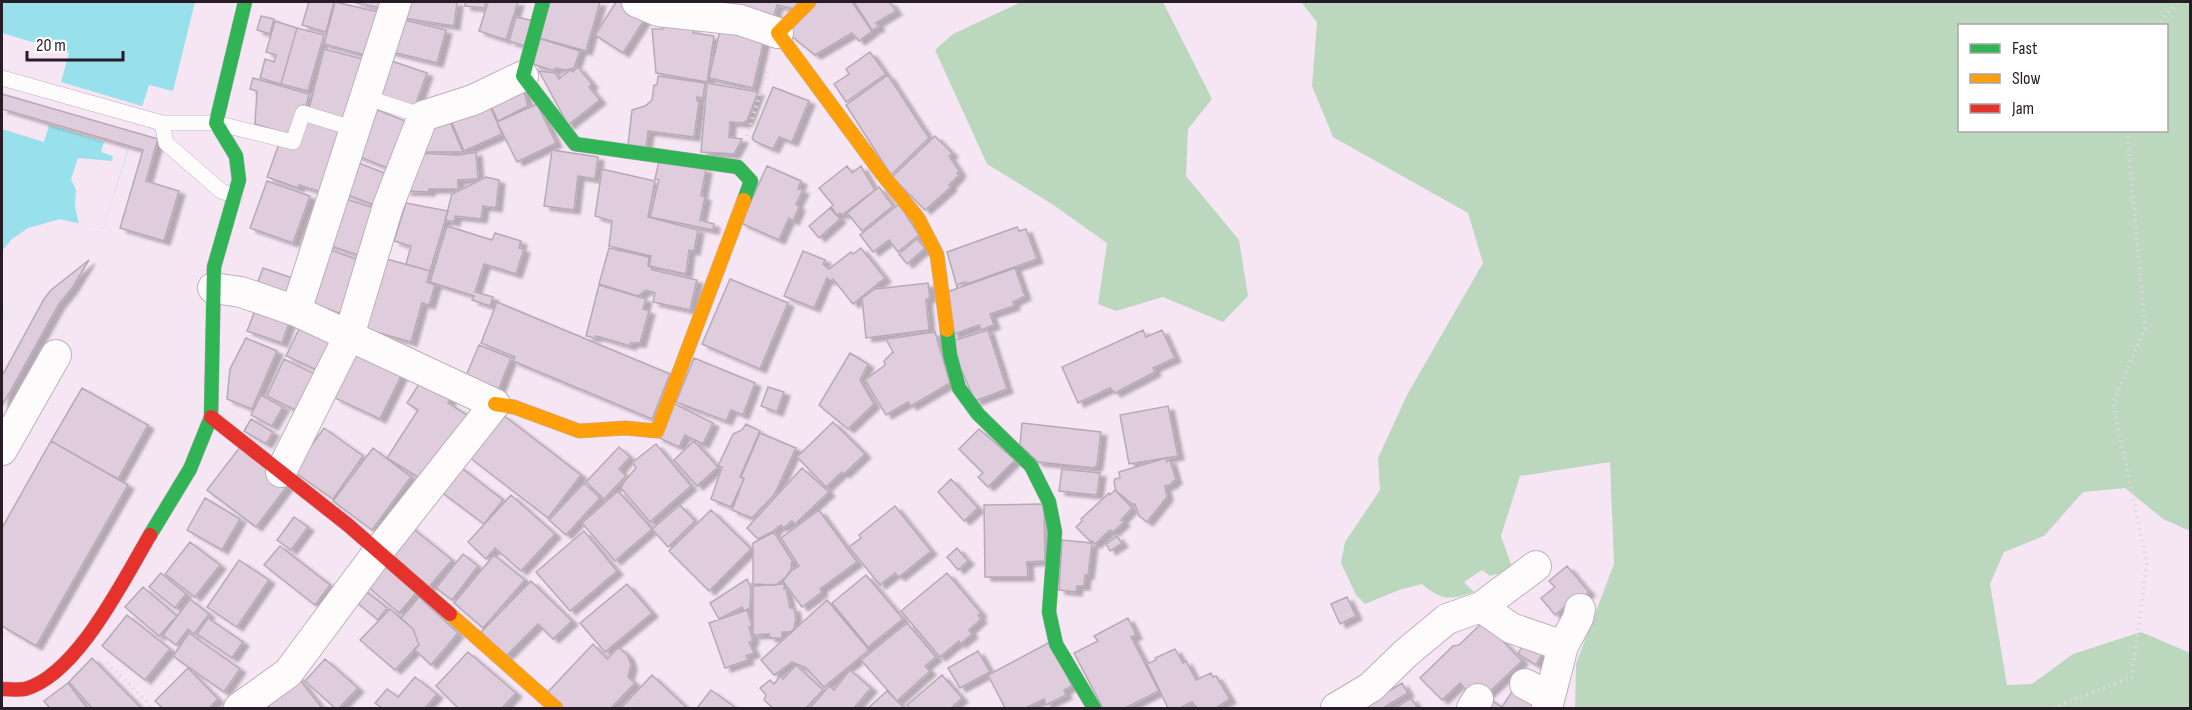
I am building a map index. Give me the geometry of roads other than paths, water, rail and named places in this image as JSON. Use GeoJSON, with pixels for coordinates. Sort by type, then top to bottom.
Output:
{"type":"FeatureCollection","features":[{"type":"Feature","properties":{"kind":"street"},"geometry":{"type":"LineString","coordinates":[[2,689],[24,689],[48,678],[89,638],[190,469],[211,417],[214,267],[235,196],[240,165],[235,151],[223,138],[216,123],[245,2]]}},
{"type":"Feature","properties":{"kind":"street"},"geometry":{"type":"LineString","coordinates":[[296,311],[396,2]]}},
{"type":"Feature","properties":{"kind":"street"},"geometry":{"type":"LineString","coordinates":[[281,472],[349,336],[387,206],[423,116],[473,100],[523,76],[543,2]]}},
{"type":"Feature","properties":{"kind":"street"},"geometry":{"type":"LineString","coordinates":[[637,2],[658,12],[716,9],[778,33],[882,174],[918,218],[937,255],[950,354],[959,388],[978,414],[1031,466],[1049,502],[1055,532],[1049,612],[1056,644],[1094,708]]}},
{"type":"Feature","properties":{"kind":"street"},"geometry":{"type":"LineString","coordinates":[[778,33],[810,2]]}},
{"type":"Feature","properties":{"kind":"street"},"geometry":{"type":"LineString","coordinates":[[213,288],[241,292],[296,311],[495,404],[514,407],[579,431],[625,428],[657,431],[751,181],[738,167],[574,144],[523,76]]}},
{"type":"Feature","properties":{"kind":"street"},"geometry":{"type":"LineString","coordinates":[[2,450],[56,355]]}},
{"type":"Feature","properties":{"kind":"street"},"geometry":{"type":"LineString","coordinates":[[239,708],[288,673],[378,552],[495,404]]}},
{"type":"Feature","properties":{"kind":"street"},"geometry":{"type":"LineString","coordinates":[[211,417],[378,552],[556,708]]}},
{"type":"Feature","properties":{"kind":"street"},"geometry":{"type":"LineString","coordinates":[[1336,708],[1371,687],[1406,653],[1447,619],[1481,606],[1536,566]]}},
{"type":"Feature","properties":{"kind":"street"},"geometry":{"type":"LineString","coordinates":[[1481,606],[1511,628],[1563,646]]}},
{"type":"Feature","properties":{"kind":"street"},"geometry":{"type":"LineString","coordinates":[[1541,696],[1578,618],[1580,609]]}},
{"type":"Feature","properties":{"kind":"lane"},"geometry":{"type":"LineString","coordinates":[[2,78],[162,123],[216,123],[293,142],[303,113],[354,129]]}},
{"type":"Feature","properties":{"kind":"lane"},"geometry":{"type":"LineString","coordinates":[[365,97],[423,116]]}},
{"type":"Feature","properties":{"kind":"lane"},"geometry":{"type":"LineString","coordinates":[[162,123],[166,143],[221,191],[235,196]]}},
{"type":"Feature","properties":{"kind":"water"},"geometry":{"type":"Polygon","coordinates":[[[2,2],[195,2],[173,91],[149,85],[103,229],[59,219],[2,322],[2,2]]]}}]}
